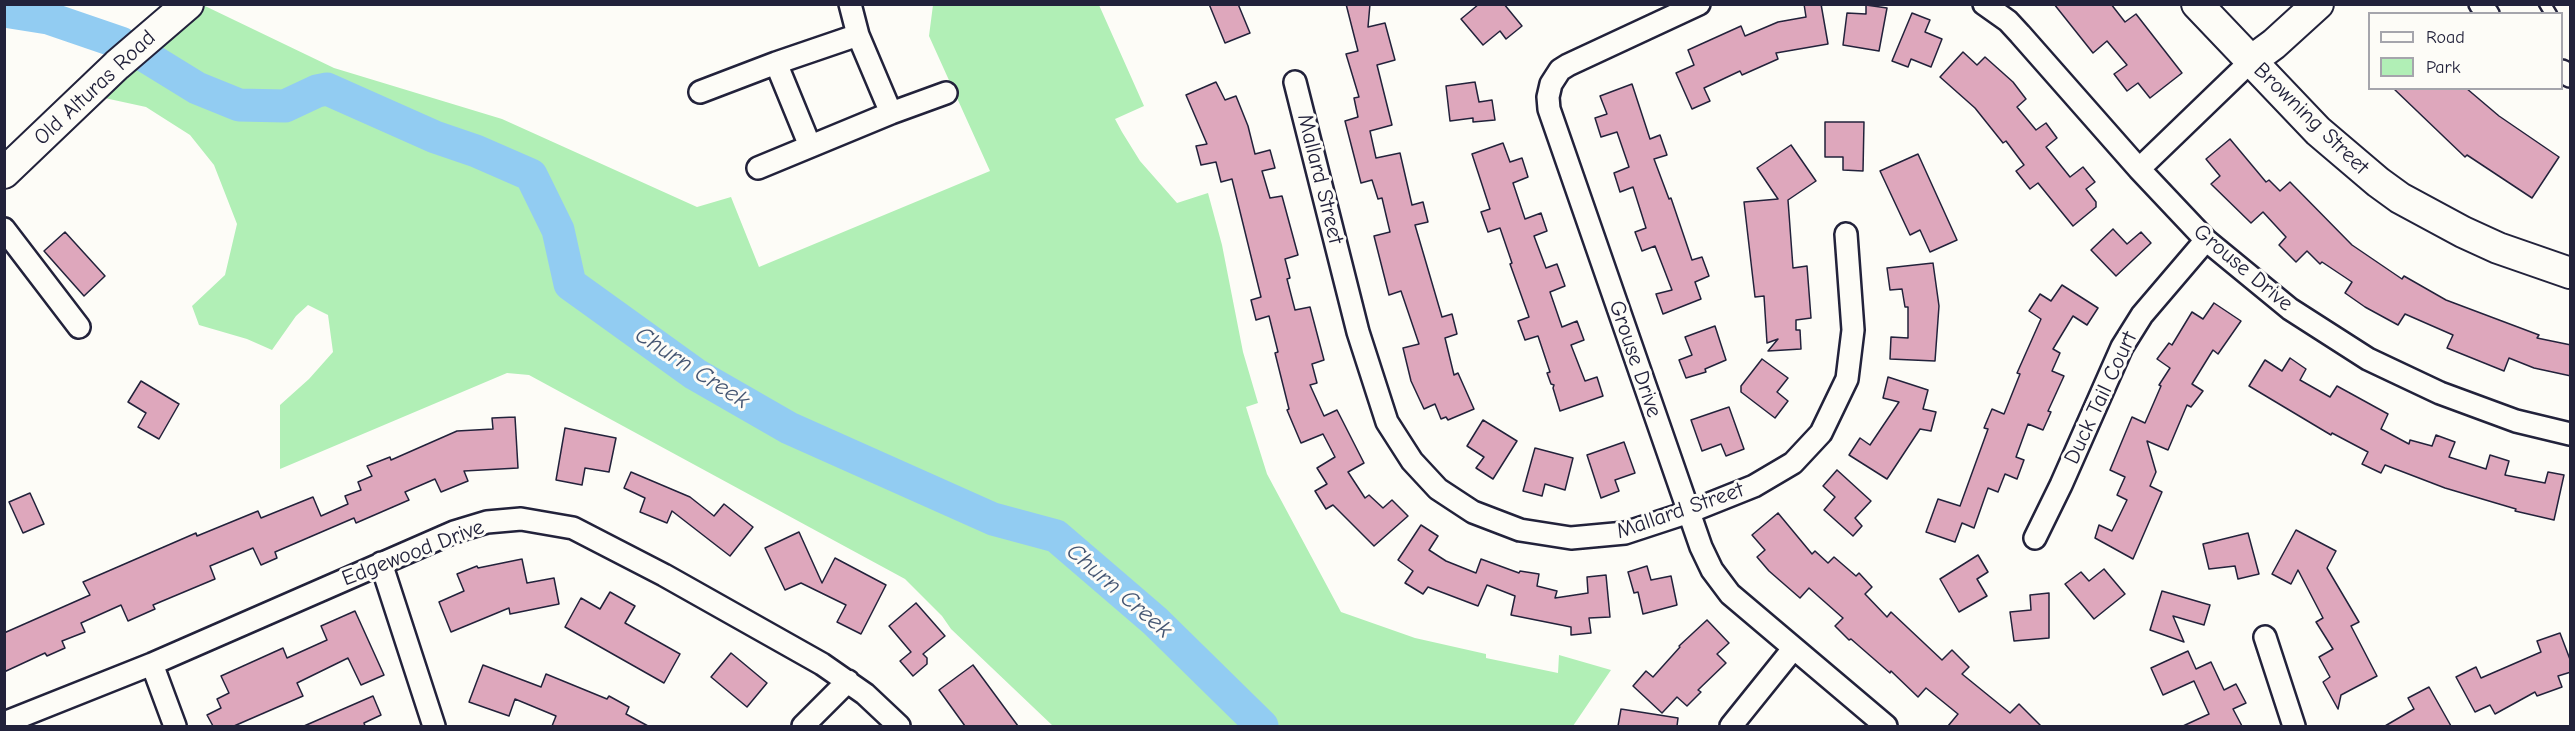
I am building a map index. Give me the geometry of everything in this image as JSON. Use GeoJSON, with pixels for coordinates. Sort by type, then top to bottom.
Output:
{"type":"FeatureCollection","features":[{"type":"Feature","properties":{"kind":"street","name":"Old Alturas Road"},"geometry":{"type":"LineString","coordinates":[[4,173],[89,91],[188,4]]}},
{"type":"Feature","properties":{"kind":"street"},"geometry":{"type":"LineString","coordinates":[[850,4],[858,35],[891,113]]}},
{"type":"Feature","properties":{"kind":"street","name":"Grouse Drive"},"geometry":{"type":"LineString","coordinates":[[1699,4],[1568,65],[1555,77],[1548,97],[1554,124],[1706,559],[1720,583],[1793,649],[1886,726]]}},
{"type":"Feature","properties":{"kind":"street","name":"Grouse Drive"},"geometry":{"type":"LineString","coordinates":[[1984,4],[2008,21],[2139,169],[2206,240],[2290,309],[2368,359],[2481,409],[2516,421],[2571,435]]}},
{"type":"Feature","properties":{"kind":"street","name":"Browning Street"},"geometry":{"type":"LineString","coordinates":[[2197,4],[2332,144],[2400,198],[2498,248],[2571,273]]}},
{"type":"Feature","properties":{"kind":"street"},"geometry":{"type":"LineString","coordinates":[[2139,169],[2251,61],[2274,44],[2318,4]]}},
{"type":"Feature","properties":{"kind":"street"},"geometry":{"type":"LineString","coordinates":[[700,92],[858,35]]}},
{"type":"Feature","properties":{"kind":"street"},"geometry":{"type":"LineString","coordinates":[[776,63],[810,146]]}},
{"type":"Feature","properties":{"kind":"street","name":"Mallard Street"},"geometry":{"type":"LineString","coordinates":[[1295,82],[1358,332],[1379,403],[1396,439],[1419,471],[1444,493],[1473,512],[1502,525],[1543,536],[1571,538],[1607,536],[1644,528],[1689,512],[1754,486],[1793,463],[1821,433],[1847,379],[1852,346],[1852,298],[1846,234]]}},
{"type":"Feature","properties":{"kind":"street"},"geometry":{"type":"LineString","coordinates":[[758,168],[891,113],[946,93]]}},
{"type":"Feature","properties":{"kind":"street"},"geometry":{"type":"LineString","coordinates":[[4,229],[78,327]]}},
{"type":"Feature","properties":{"kind":"street","name":"Duck Tail Court"},"geometry":{"type":"LineString","coordinates":[[2035,538],[2122,347],[2142,315],[2206,240]]}},
{"type":"Feature","properties":{"kind":"street","name":"Edgewood Drive"},"geometry":{"type":"LineString","coordinates":[[4,723],[152,664],[454,532],[487,522],[521,519],[573,528],[664,575],[822,664],[848,681],[899,726]]}},
{"type":"Feature","properties":{"kind":"street"},"geometry":{"type":"LineString","coordinates":[[381,563],[434,726]]}},
{"type":"Feature","properties":{"kind":"street"},"geometry":{"type":"LineString","coordinates":[[2265,637],[2294,726]]}},
{"type":"Feature","properties":{"kind":"street"},"geometry":{"type":"LineString","coordinates":[[1731,726],[1793,649]]}},
{"type":"Feature","properties":{"kind":"street"},"geometry":{"type":"LineString","coordinates":[[152,664],[175,726]]}},
{"type":"Feature","properties":{"kind":"street"},"geometry":{"type":"LineString","coordinates":[[803,726],[848,681]]}},
{"type":"Feature","properties":{"kind":"green space"},"geometry":{"type":"Polygon","coordinates":[[[933,5],[1099,5],[1144,106],[1115,119],[1122,132],[1140,161],[1177,203],[1208,193],[1222,245],[1243,352],[1258,403],[1246,407],[1267,474],[1341,612],[1415,638],[1486,654],[1486,658],[1558,673],[1559,655],[1611,670],[1573,726],[1053,726],[951,629],[942,616],[905,579],[529,375],[507,373],[280,469],[280,405],[309,379],[333,352],[328,315],[308,305],[296,316],[272,350],[247,339],[199,325],[192,306],[225,275],[237,224],[214,165],[190,135],[146,107],[100,97],[205,6],[334,68],[502,119],[697,207],[731,197],[759,267],[990,171],[929,36],[933,5]]]}},
{"type":"Feature","properties":{"kind":"building"},"geometry":{"type":"Polygon","coordinates":[[[1209,4],[1238,4],[1250,33],[1225,43],[1209,4]]]}},
{"type":"Feature","properties":{"kind":"building"},"geometry":{"type":"Polygon","coordinates":[[[1346,4],[1370,4],[1368,27],[1385,23],[1395,60],[1377,65],[1392,125],[1370,131],[1376,158],[1400,153],[1412,205],[1423,202],[1428,222],[1415,225],[1442,317],[1452,314],[1457,334],[1445,338],[1454,375],[1458,373],[1474,409],[1448,420],[1446,417],[1441,419],[1435,404],[1424,409],[1411,381],[1403,348],[1419,344],[1401,291],[1389,295],[1374,236],[1390,232],[1382,198],[1378,199],[1372,180],[1361,183],[1345,121],[1358,117],[1354,98],[1359,97],[1346,54],[1358,51],[1346,4]]]}},
{"type":"Feature","properties":{"kind":"building"},"geometry":{"type":"Polygon","coordinates":[[[1479,4],[1504,4],[1522,26],[1506,39],[1500,31],[1483,45],[1461,19],[1479,4]]]}},
{"type":"Feature","properties":{"kind":"building"},"geometry":{"type":"Polygon","coordinates":[[[1804,4],[1821,4],[1828,44],[1776,53],[1778,59],[1742,75],[1740,71],[1704,88],[1710,101],[1692,109],[1676,73],[1694,65],[1688,50],[1741,26],[1745,36],[1778,22],[1806,17],[1804,4]]]}},
{"type":"Feature","properties":{"kind":"building"},"geometry":{"type":"Polygon","coordinates":[[[2054,4],[2111,4],[2125,22],[2136,14],[2182,73],[2150,98],[2138,83],[2127,91],[2114,74],[2127,65],[2107,41],[2093,53],[2054,4]]]}},
{"type":"Feature","properties":{"kind":"building"},"geometry":{"type":"Polygon","coordinates":[[[1866,5],[1887,8],[1879,51],[1843,45],[1847,13],[1866,14],[1866,5]]]}},
{"type":"Feature","properties":{"kind":"building"},"geometry":{"type":"Polygon","coordinates":[[[1912,13],[1930,20],[1925,32],[1942,39],[1931,67],[1911,59],[1908,67],[1892,61],[1912,13]]]}},
{"type":"Feature","properties":{"kind":"building"},"geometry":{"type":"Polygon","coordinates":[[[1963,52],[1977,65],[1985,57],[2013,82],[2026,99],[2017,107],[2036,130],[2046,123],[2057,138],[2046,147],[2070,177],[2083,167],[2095,182],[2086,189],[2096,202],[2096,207],[2073,226],[2038,183],[2030,189],[2016,171],[2024,165],[2006,141],[2003,143],[1975,108],[1940,77],[1963,52]]]}},
{"type":"Feature","properties":{"kind":"building"},"geometry":{"type":"Polygon","coordinates":[[[1216,82],[1225,100],[1236,96],[1248,126],[1255,154],[1270,150],[1275,168],[1262,171],[1270,198],[1282,196],[1298,255],[1285,259],[1290,278],[1287,279],[1295,310],[1310,307],[1324,360],[1312,364],[1317,383],[1310,385],[1324,416],[1337,410],[1364,463],[1348,472],[1365,498],[1369,495],[1383,508],[1392,500],[1408,516],[1374,546],[1333,505],[1326,509],[1315,491],[1327,484],[1317,468],[1335,457],[1323,434],[1301,443],[1287,410],[1289,409],[1275,353],[1278,352],[1269,316],[1256,320],[1251,300],[1261,297],[1232,179],[1221,182],[1216,162],[1201,165],[1196,146],[1207,144],[1186,95],[1216,82]]]}},
{"type":"Feature","properties":{"kind":"building"},"geometry":{"type":"Polygon","coordinates":[[[1475,82],[1479,102],[1492,100],[1495,120],[1473,122],[1473,118],[1450,121],[1446,86],[1475,82]]]}},
{"type":"Feature","properties":{"kind":"building"},"geometry":{"type":"Polygon","coordinates":[[[1632,84],[1650,139],[1660,135],[1667,155],[1654,159],[1669,199],[1671,198],[1692,260],[1702,257],[1709,276],[1695,282],[1701,299],[1663,314],[1656,294],[1672,290],[1655,246],[1642,251],[1635,232],[1646,228],[1633,187],[1620,192],[1614,173],[1629,167],[1617,132],[1601,137],[1595,118],[1607,114],[1600,96],[1632,84]]]}},
{"type":"Feature","properties":{"kind":"building"},"geometry":{"type":"Polygon","coordinates":[[[2395,90],[2468,90],[2499,116],[2559,157],[2532,198],[2467,155],[2465,157],[2395,90]]]}},
{"type":"Feature","properties":{"kind":"building"},"geometry":{"type":"Polygon","coordinates":[[[1825,122],[1864,122],[1863,171],[1843,170],[1843,157],[1825,157],[1825,122]]]}},
{"type":"Feature","properties":{"kind":"building"},"geometry":{"type":"Polygon","coordinates":[[[2230,139],[2266,182],[2269,180],[2280,191],[2290,182],[2352,245],[2402,279],[2404,276],[2446,300],[2539,335],[2537,338],[2571,345],[2571,376],[2534,368],[2509,358],[2504,371],[2447,348],[2453,335],[2405,314],[2398,325],[2365,307],[2345,293],[2352,282],[2322,262],[2320,264],[2307,251],[2296,262],[2279,245],[2286,237],[2263,212],[2251,223],[2211,184],[2220,176],[2206,159],[2230,139]]]}},
{"type":"Feature","properties":{"kind":"building"},"geometry":{"type":"Polygon","coordinates":[[[1503,143],[1510,162],[1522,158],[1528,177],[1513,183],[1525,219],[1541,213],[1547,231],[1534,236],[1546,268],[1557,264],[1565,286],[1550,292],[1562,327],[1577,321],[1584,340],[1571,345],[1585,381],[1597,377],[1603,396],[1560,411],[1538,336],[1525,340],[1518,321],[1529,317],[1500,228],[1488,232],[1481,212],[1490,209],[1472,154],[1503,143]]]}},
{"type":"Feature","properties":{"kind":"building"},"geometry":{"type":"Polygon","coordinates":[[[1791,145],[1816,181],[1788,200],[1793,268],[1807,266],[1811,318],[1796,320],[1796,330],[1800,330],[1801,349],[1768,351],[1778,339],[1767,343],[1764,296],[1755,297],[1744,202],[1778,199],[1757,168],[1791,145]]]}},
{"type":"Feature","properties":{"kind":"building"},"geometry":{"type":"Polygon","coordinates":[[[1918,154],[1957,240],[1930,252],[1920,230],[1910,235],[1880,171],[1918,154]]]}},
{"type":"Feature","properties":{"kind":"building"},"geometry":{"type":"Polygon","coordinates":[[[2113,229],[2127,244],[2141,232],[2151,243],[2116,276],[2091,250],[2113,229]]]}},
{"type":"Feature","properties":{"kind":"building"},"geometry":{"type":"Polygon","coordinates":[[[65,232],[105,276],[84,296],[44,251],[65,232]]]}},
{"type":"Feature","properties":{"kind":"building"},"geometry":{"type":"Polygon","coordinates":[[[1933,263],[1939,306],[1935,361],[1890,359],[1891,337],[1908,338],[1908,307],[1905,307],[1902,289],[1890,290],[1887,268],[1933,263]]]}},
{"type":"Feature","properties":{"kind":"building"},"geometry":{"type":"Polygon","coordinates":[[[2062,285],[2098,308],[2087,325],[2073,316],[2053,349],[2060,353],[2052,371],[2064,376],[2048,411],[2051,412],[2043,430],[2028,424],[2016,457],[2024,460],[2017,479],[2005,474],[1998,492],[1988,488],[1974,528],[1962,523],[1955,542],[1926,532],[1938,499],[1960,506],[1988,429],[1984,428],[1992,409],[2004,414],[2020,374],[2017,373],[2041,319],[2029,311],[2040,294],[2051,301],[2062,285]]]}},
{"type":"Feature","properties":{"kind":"building"},"geometry":{"type":"Polygon","coordinates":[[[2214,303],[2241,321],[2218,354],[2213,350],[2192,384],[2203,391],[2191,407],[2187,405],[2168,450],[2147,441],[2156,472],[2150,486],[2162,492],[2133,559],[2095,538],[2099,525],[2112,531],[2127,500],[2117,495],[2125,477],[2110,470],[2132,417],[2145,423],[2161,386],[2159,385],[2170,368],[2157,359],[2169,343],[2172,345],[2192,312],[2203,319],[2214,303]]]}},
{"type":"Feature","properties":{"kind":"building"},"geometry":{"type":"Polygon","coordinates":[[[1715,326],[1726,360],[1705,369],[1706,372],[1686,378],[1679,360],[1692,355],[1685,337],[1715,326]]]}},
{"type":"Feature","properties":{"kind":"building"},"geometry":{"type":"Polygon","coordinates":[[[2290,358],[2306,369],[2300,380],[2330,397],[2337,386],[2388,414],[2381,429],[2409,444],[2410,440],[2432,446],[2436,435],[2455,442],[2449,457],[2486,469],[2490,455],[2509,461],[2505,475],[2545,483],[2548,472],[2564,475],[2554,520],[2515,511],[2516,509],[2445,488],[2385,465],[2381,473],[2362,464],[2368,452],[2332,433],[2331,435],[2249,386],[2265,360],[2282,371],[2290,358]]]}},
{"type":"Feature","properties":{"kind":"building"},"geometry":{"type":"Polygon","coordinates":[[[1762,359],[1788,378],[1777,392],[1788,401],[1775,418],[1741,392],[1741,386],[1762,359]]]}},
{"type":"Feature","properties":{"kind":"building"},"geometry":{"type":"Polygon","coordinates":[[[1888,377],[1928,390],[1923,409],[1936,412],[1931,431],[1920,429],[1887,479],[1849,455],[1860,438],[1870,445],[1899,402],[1883,398],[1888,377]]]}},
{"type":"Feature","properties":{"kind":"building"},"geometry":{"type":"Polygon","coordinates":[[[141,381],[179,404],[159,439],[138,427],[146,413],[128,402],[141,381]]]}},
{"type":"Feature","properties":{"kind":"building"},"geometry":{"type":"Polygon","coordinates":[[[1729,407],[1744,449],[1726,456],[1721,444],[1702,451],[1691,420],[1729,407]]]}},
{"type":"Feature","properties":{"kind":"building"},"geometry":{"type":"Polygon","coordinates":[[[515,417],[518,468],[464,471],[468,481],[441,492],[435,479],[405,492],[409,500],[356,523],[354,518],[275,552],[277,558],[261,565],[253,548],[210,566],[215,579],[153,605],[155,609],[128,621],[121,605],[81,623],[85,632],[62,641],[65,648],[47,656],[45,653],[4,672],[4,633],[90,595],[83,582],[196,533],[197,536],[258,511],[261,518],[313,497],[321,516],[348,504],[345,496],[361,490],[358,482],[372,476],[367,466],[390,457],[391,460],[457,431],[493,429],[492,418],[515,417]]]}},
{"type":"Feature","properties":{"kind":"building"},"geometry":{"type":"Polygon","coordinates":[[[1483,420],[1517,441],[1493,479],[1476,468],[1484,457],[1467,446],[1483,420]]]}},
{"type":"Feature","properties":{"kind":"building"},"geometry":{"type":"Polygon","coordinates":[[[565,428],[616,438],[609,472],[585,468],[582,485],[556,480],[565,428]]]}},
{"type":"Feature","properties":{"kind":"building"},"geometry":{"type":"Polygon","coordinates":[[[1624,442],[1635,473],[1615,480],[1619,491],[1601,498],[1587,455],[1624,442]]]}},
{"type":"Feature","properties":{"kind":"building"},"geometry":{"type":"Polygon","coordinates":[[[1535,448],[1573,458],[1565,490],[1545,484],[1542,496],[1523,491],[1535,448]]]}},
{"type":"Feature","properties":{"kind":"building"},"geometry":{"type":"Polygon","coordinates":[[[1837,470],[1871,501],[1855,518],[1862,526],[1853,536],[1824,510],[1835,497],[1823,486],[1837,470]]]}},
{"type":"Feature","properties":{"kind":"building"},"geometry":{"type":"Polygon","coordinates":[[[631,472],[690,497],[714,516],[724,504],[753,527],[730,556],[672,511],[667,523],[640,512],[645,498],[624,488],[631,472]]]}},
{"type":"Feature","properties":{"kind":"building"},"geometry":{"type":"Polygon","coordinates":[[[30,493],[44,524],[23,533],[9,502],[30,493]]]}},
{"type":"Feature","properties":{"kind":"building"},"geometry":{"type":"Polygon","coordinates":[[[1778,513],[1812,554],[1815,551],[1828,563],[1834,557],[1856,576],[1859,573],[1872,587],[1865,594],[1887,617],[1891,612],[1942,660],[1952,650],[1969,667],[1962,674],[2010,713],[2019,704],[2041,726],[1948,726],[1958,714],[1926,688],[1918,697],[1891,671],[1890,673],[1835,626],[1843,618],[1809,588],[1800,598],[1769,571],[1757,557],[1765,550],[1752,535],[1778,513]]]}},
{"type":"Feature","properties":{"kind":"building"},"geometry":{"type":"Polygon","coordinates":[[[1421,525],[1438,536],[1429,550],[1446,561],[1476,573],[1481,559],[1519,573],[1520,571],[1539,574],[1537,586],[1557,591],[1555,598],[1588,593],[1587,577],[1606,575],[1610,617],[1589,618],[1591,633],[1571,635],[1571,627],[1511,615],[1515,596],[1487,585],[1478,606],[1428,587],[1423,594],[1405,583],[1413,571],[1398,560],[1421,525]]]}},
{"type":"Feature","properties":{"kind":"building"},"geometry":{"type":"Polygon","coordinates":[[[2296,530],[2336,551],[2327,568],[2359,622],[2351,626],[2377,676],[2341,695],[2338,709],[2323,682],[2330,677],[2319,657],[2333,649],[2316,622],[2323,618],[2298,570],[2291,584],[2272,574],[2296,530]]]}},
{"type":"Feature","properties":{"kind":"building"},"geometry":{"type":"Polygon","coordinates":[[[799,532],[822,583],[835,558],[886,585],[861,634],[837,622],[846,605],[801,583],[785,590],[765,548],[799,532]]]}},
{"type":"Feature","properties":{"kind":"building"},"geometry":{"type":"Polygon","coordinates":[[[2248,533],[2259,574],[2238,579],[2235,566],[2209,569],[2203,544],[2248,533]]]}},
{"type":"Feature","properties":{"kind":"building"},"geometry":{"type":"Polygon","coordinates":[[[1978,555],[1988,572],[1977,579],[1987,596],[1959,612],[1940,579],[1978,555]]]}},
{"type":"Feature","properties":{"kind":"building"},"geometry":{"type":"Polygon","coordinates":[[[522,559],[527,583],[554,578],[559,604],[510,614],[509,608],[451,632],[439,602],[464,591],[457,574],[477,566],[478,568],[522,559]]]}},
{"type":"Feature","properties":{"kind":"building"},"geometry":{"type":"Polygon","coordinates":[[[1647,566],[1651,580],[1671,576],[1677,605],[1643,614],[1638,592],[1634,593],[1628,572],[1647,566]]]}},
{"type":"Feature","properties":{"kind":"building"},"geometry":{"type":"Polygon","coordinates":[[[2104,569],[2125,594],[2094,619],[2065,584],[2081,572],[2089,581],[2104,569]]]}},
{"type":"Feature","properties":{"kind":"building"},"geometry":{"type":"Polygon","coordinates":[[[2162,591],[2210,605],[2204,625],[2173,616],[2184,642],[2150,630],[2162,591]]]}},
{"type":"Feature","properties":{"kind":"building"},"geometry":{"type":"Polygon","coordinates":[[[610,592],[635,606],[625,623],[680,654],[664,683],[565,627],[581,598],[600,609],[610,592]]]}},
{"type":"Feature","properties":{"kind":"building"},"geometry":{"type":"Polygon","coordinates":[[[2049,593],[2049,638],[2014,641],[2010,612],[2031,610],[2030,595],[2049,593]]]}},
{"type":"Feature","properties":{"kind":"building"},"geometry":{"type":"Polygon","coordinates":[[[916,603],[945,636],[923,654],[927,658],[927,664],[913,676],[900,661],[911,652],[889,626],[916,603]]]}},
{"type":"Feature","properties":{"kind":"building"},"geometry":{"type":"Polygon","coordinates":[[[355,611],[384,675],[361,685],[348,658],[297,683],[303,696],[234,726],[213,726],[207,715],[221,708],[217,699],[229,693],[221,676],[283,648],[287,658],[327,640],[321,626],[355,611]]]}},
{"type":"Feature","properties":{"kind":"building"},"geometry":{"type":"Polygon","coordinates":[[[1707,620],[1729,643],[1717,654],[1726,663],[1698,690],[1701,692],[1687,706],[1677,697],[1662,713],[1633,686],[1646,671],[1653,677],[1679,646],[1707,620]]]}},
{"type":"Feature","properties":{"kind":"building"},"geometry":{"type":"Polygon","coordinates":[[[2560,633],[2571,662],[2571,672],[2558,676],[2562,687],[2537,696],[2535,692],[2495,714],[2490,705],[2475,712],[2456,677],[2476,667],[2481,678],[2541,652],[2537,641],[2560,633]]]}},
{"type":"Feature","properties":{"kind":"building"},"geometry":{"type":"Polygon","coordinates":[[[2188,651],[2196,669],[2211,662],[2224,690],[2236,684],[2246,703],[2233,709],[2242,726],[2183,726],[2209,714],[2194,681],[2163,695],[2151,668],[2188,651]]]}},
{"type":"Feature","properties":{"kind":"building"},"geometry":{"type":"Polygon","coordinates":[[[731,653],[767,683],[747,707],[711,677],[731,653]]]}},
{"type":"Feature","properties":{"kind":"building"},"geometry":{"type":"Polygon","coordinates":[[[483,665],[541,687],[546,674],[607,699],[609,696],[629,707],[626,714],[648,726],[552,726],[556,716],[515,699],[509,716],[469,702],[483,665]]]}},
{"type":"Feature","properties":{"kind":"building"},"geometry":{"type":"Polygon","coordinates":[[[973,665],[1018,726],[965,726],[939,690],[973,665]]]}},
{"type":"Feature","properties":{"kind":"building"},"geometry":{"type":"Polygon","coordinates":[[[2429,687],[2451,726],[2385,726],[2414,709],[2408,698],[2429,687]]]}},
{"type":"Feature","properties":{"kind":"building"},"geometry":{"type":"Polygon","coordinates":[[[373,696],[381,715],[364,723],[365,726],[304,726],[373,696]]]}},
{"type":"Feature","properties":{"kind":"building"},"geometry":{"type":"Polygon","coordinates":[[[1621,709],[1678,718],[1677,726],[1618,726],[1621,709]]]}},
{"type":"Feature","properties":{"kind":"waterway","name":"Churn Creek"},"geometry":{"type":"LineString","coordinates":[[4,11],[48,18],[121,43]]}},
{"type":"Feature","properties":{"kind":"waterway","name":"Churn Creek"},"geometry":{"type":"LineString","coordinates":[[145,56],[197,88],[239,105],[285,106],[317,91],[327,89],[435,137],[476,151],[531,175],[558,230],[570,284],[695,374],[789,428],[993,519],[1056,536],[1155,621],[1262,726]]}}]}
